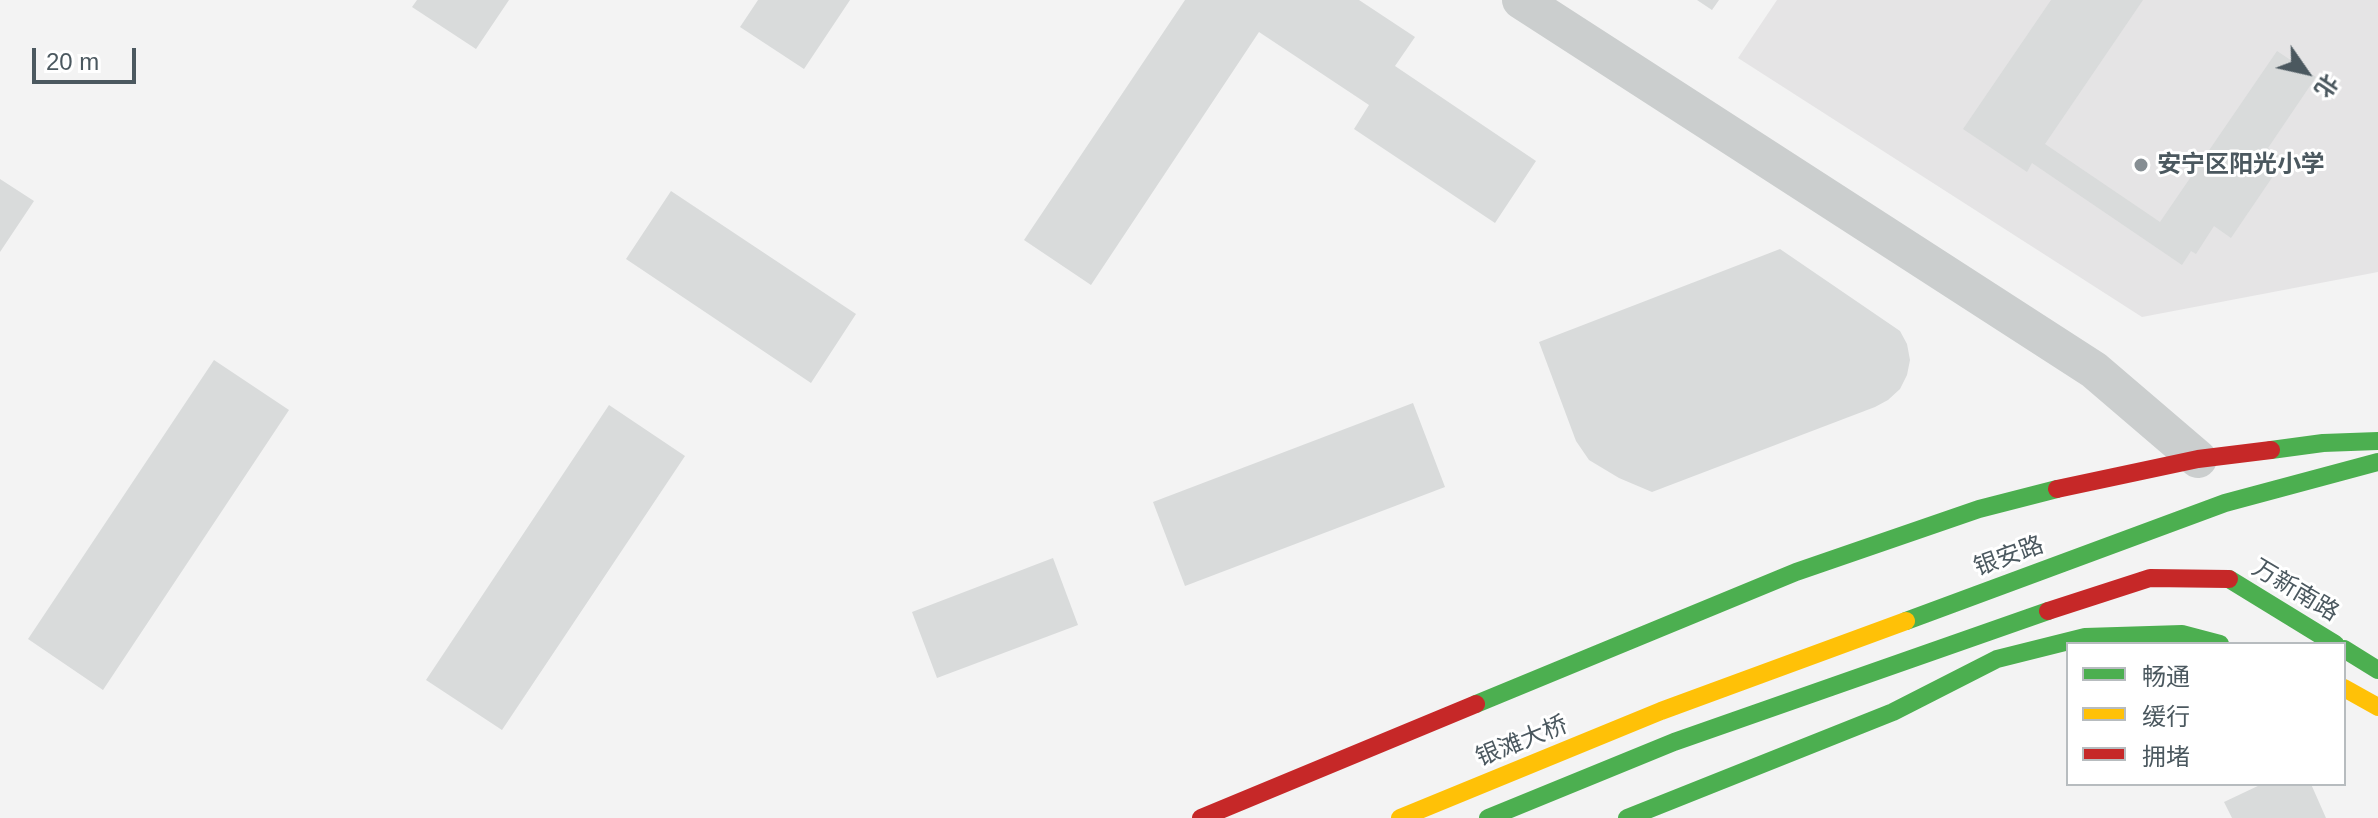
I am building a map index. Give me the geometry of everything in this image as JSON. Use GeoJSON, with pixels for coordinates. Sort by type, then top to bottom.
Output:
{"type":"FeatureCollection","features":[{"type":"Feature","properties":{"kind":"main road"},"geometry":{"type":"LineString","coordinates":[[1201,818],[1796,572],[1979,509],[2096,479],[2198,459],[2323,443],[2378,441]]}},
{"type":"Feature","properties":{"kind":"main road","name":"银安路"},"geometry":{"type":"LineString","coordinates":[[1661,711],[2225,503],[2378,462]]}},
{"type":"Feature","properties":{"kind":"main road","name":"万新南路"},"geometry":{"type":"LineString","coordinates":[[1488,818],[1674,742],[1991,629],[2150,578],[2229,579],[2332,642]]}},
{"type":"Feature","properties":{"kind":"main road"},"geometry":{"type":"LineString","coordinates":[[1627,818],[1893,712],[1997,659],[2085,637],[2182,634],[2212,642]]}},
{"type":"Feature","properties":{"kind":"main road","name":"万新南路"},"geometry":{"type":"LineString","coordinates":[[2346,650],[2378,670]]}},
{"type":"Feature","properties":{"kind":"main road"},"geometry":{"type":"LineString","coordinates":[[2346,689],[2378,707]]}},
{"type":"Feature","properties":{"kind":"main road","name":"银滩大桥"},"geometry":{"type":"LineString","coordinates":[[1400,818],[1661,711]]}},
{"type":"Feature","properties":{"kind":"street"},"geometry":{"type":"LineString","coordinates":[[1521,0],[2094,370],[2198,459]]}},
{"type":"Feature","properties":{"kind":"shaded area","name":"安宁区阳光小学"},"geometry":{"type":"Polygon","coordinates":[[[1777,0],[2378,0],[2378,272],[2142,317],[1738,58],[1777,0]]]}},
{"type":"Feature","properties":{"kind":"building"},"geometry":{"type":"Polygon","coordinates":[[[417,0],[509,0],[476,49],[412,7],[417,0]]]}},
{"type":"Feature","properties":{"kind":"building"},"geometry":{"type":"Polygon","coordinates":[[[758,0],[850,0],[804,69],[740,27],[758,0]]]}},
{"type":"Feature","properties":{"kind":"building"},"geometry":{"type":"Polygon","coordinates":[[[1185,0],[1359,0],[1415,37],[1395,66],[1536,161],[1495,223],[1354,129],[1369,105],[1259,32],[1091,285],[1024,240],[1185,0]]]}},
{"type":"Feature","properties":{"kind":"building"},"geometry":{"type":"Polygon","coordinates":[[[1697,0],[1719,0],[1712,10],[1697,0]]]}},
{"type":"Feature","properties":{"kind":"building"},"geometry":{"type":"Polygon","coordinates":[[[2051,0],[2143,0],[2045,144],[2160,222],[2277,51],[2316,77],[2268,148],[2284,160],[2231,238],[2214,226],[2196,254],[2191,251],[2182,265],[2032,163],[2027,172],[1963,129],[2051,0]]]}},
{"type":"Feature","properties":{"kind":"building"},"geometry":{"type":"Polygon","coordinates":[[[0,179],[34,201],[0,252],[0,179]]]}},
{"type":"Feature","properties":{"kind":"building"},"geometry":{"type":"Polygon","coordinates":[[[671,191],[856,314],[811,383],[626,259],[671,191]]]}},
{"type":"Feature","properties":{"kind":"building"},"geometry":{"type":"Polygon","coordinates":[[[1780,249],[1900,331],[1910,360],[1900,389],[1875,407],[1652,492],[1619,478],[1589,460],[1576,441],[1539,342],[1780,249]]]}},
{"type":"Feature","properties":{"kind":"building"},"geometry":{"type":"Polygon","coordinates":[[[214,360],[289,410],[103,690],[28,639],[214,360]]]}},
{"type":"Feature","properties":{"kind":"building"},"geometry":{"type":"Polygon","coordinates":[[[1413,403],[1445,487],[1185,586],[1153,502],[1413,403]]]}},
{"type":"Feature","properties":{"kind":"building"},"geometry":{"type":"Polygon","coordinates":[[[609,405],[685,456],[502,730],[426,680],[609,405]]]}},
{"type":"Feature","properties":{"kind":"building"},"geometry":{"type":"Polygon","coordinates":[[[1053,558],[1078,625],[937,678],[912,612],[1053,558]]]}},
{"type":"Feature","properties":{"kind":"building"},"geometry":{"type":"Polygon","coordinates":[[[2258,786],[2312,786],[2326,818],[2232,818],[2224,802],[2258,786]]]}},
{"type":"Feature","properties":{"kind":"traffic: fast"},"geometry":{"type":"LineString","coordinates":[[2271,450],[2323,443],[2378,441]]}},
{"type":"Feature","properties":{"kind":"traffic: fast"},"geometry":{"type":"LineString","coordinates":[[1906,621],[2225,503],[2378,462]]}},
{"type":"Feature","properties":{"kind":"traffic: fast"},"geometry":{"type":"LineString","coordinates":[[1476,704],[1796,572],[1979,509],[2057,489]]}},
{"type":"Feature","properties":{"kind":"traffic: fast"},"geometry":{"type":"LineString","coordinates":[[2229,579],[2332,642]]}},
{"type":"Feature","properties":{"kind":"traffic: fast"},"geometry":{"type":"LineString","coordinates":[[1488,818],[1674,742],[2048,611]]}},
{"type":"Feature","properties":{"kind":"traffic: fast"},"geometry":{"type":"LineString","coordinates":[[1627,818],[1893,712],[1997,659],[2085,637],[2182,634],[2212,642]]}},
{"type":"Feature","properties":{"kind":"traffic: fast"},"geometry":{"type":"LineString","coordinates":[[2346,650],[2378,670]]}},
{"type":"Feature","properties":{"kind":"traffic: slow"},"geometry":{"type":"LineString","coordinates":[[1400,818],[1661,711],[1906,621]]}},
{"type":"Feature","properties":{"kind":"traffic: slow"},"geometry":{"type":"LineString","coordinates":[[2346,689],[2378,707]]}},
{"type":"Feature","properties":{"kind":"traffic: jam"},"geometry":{"type":"LineString","coordinates":[[2057,489],[2198,459],[2271,450]]}},
{"type":"Feature","properties":{"kind":"traffic: jam"},"geometry":{"type":"LineString","coordinates":[[2048,611],[2150,578],[2229,579]]}},
{"type":"Feature","properties":{"kind":"traffic: jam"},"geometry":{"type":"LineString","coordinates":[[1201,818],[1476,704]]}},
{"type":"Feature","properties":{"kind":"place","name":"安宁区阳光小学"},"geometry":{"type":"Point","coordinates":[2141,165]}}]}
